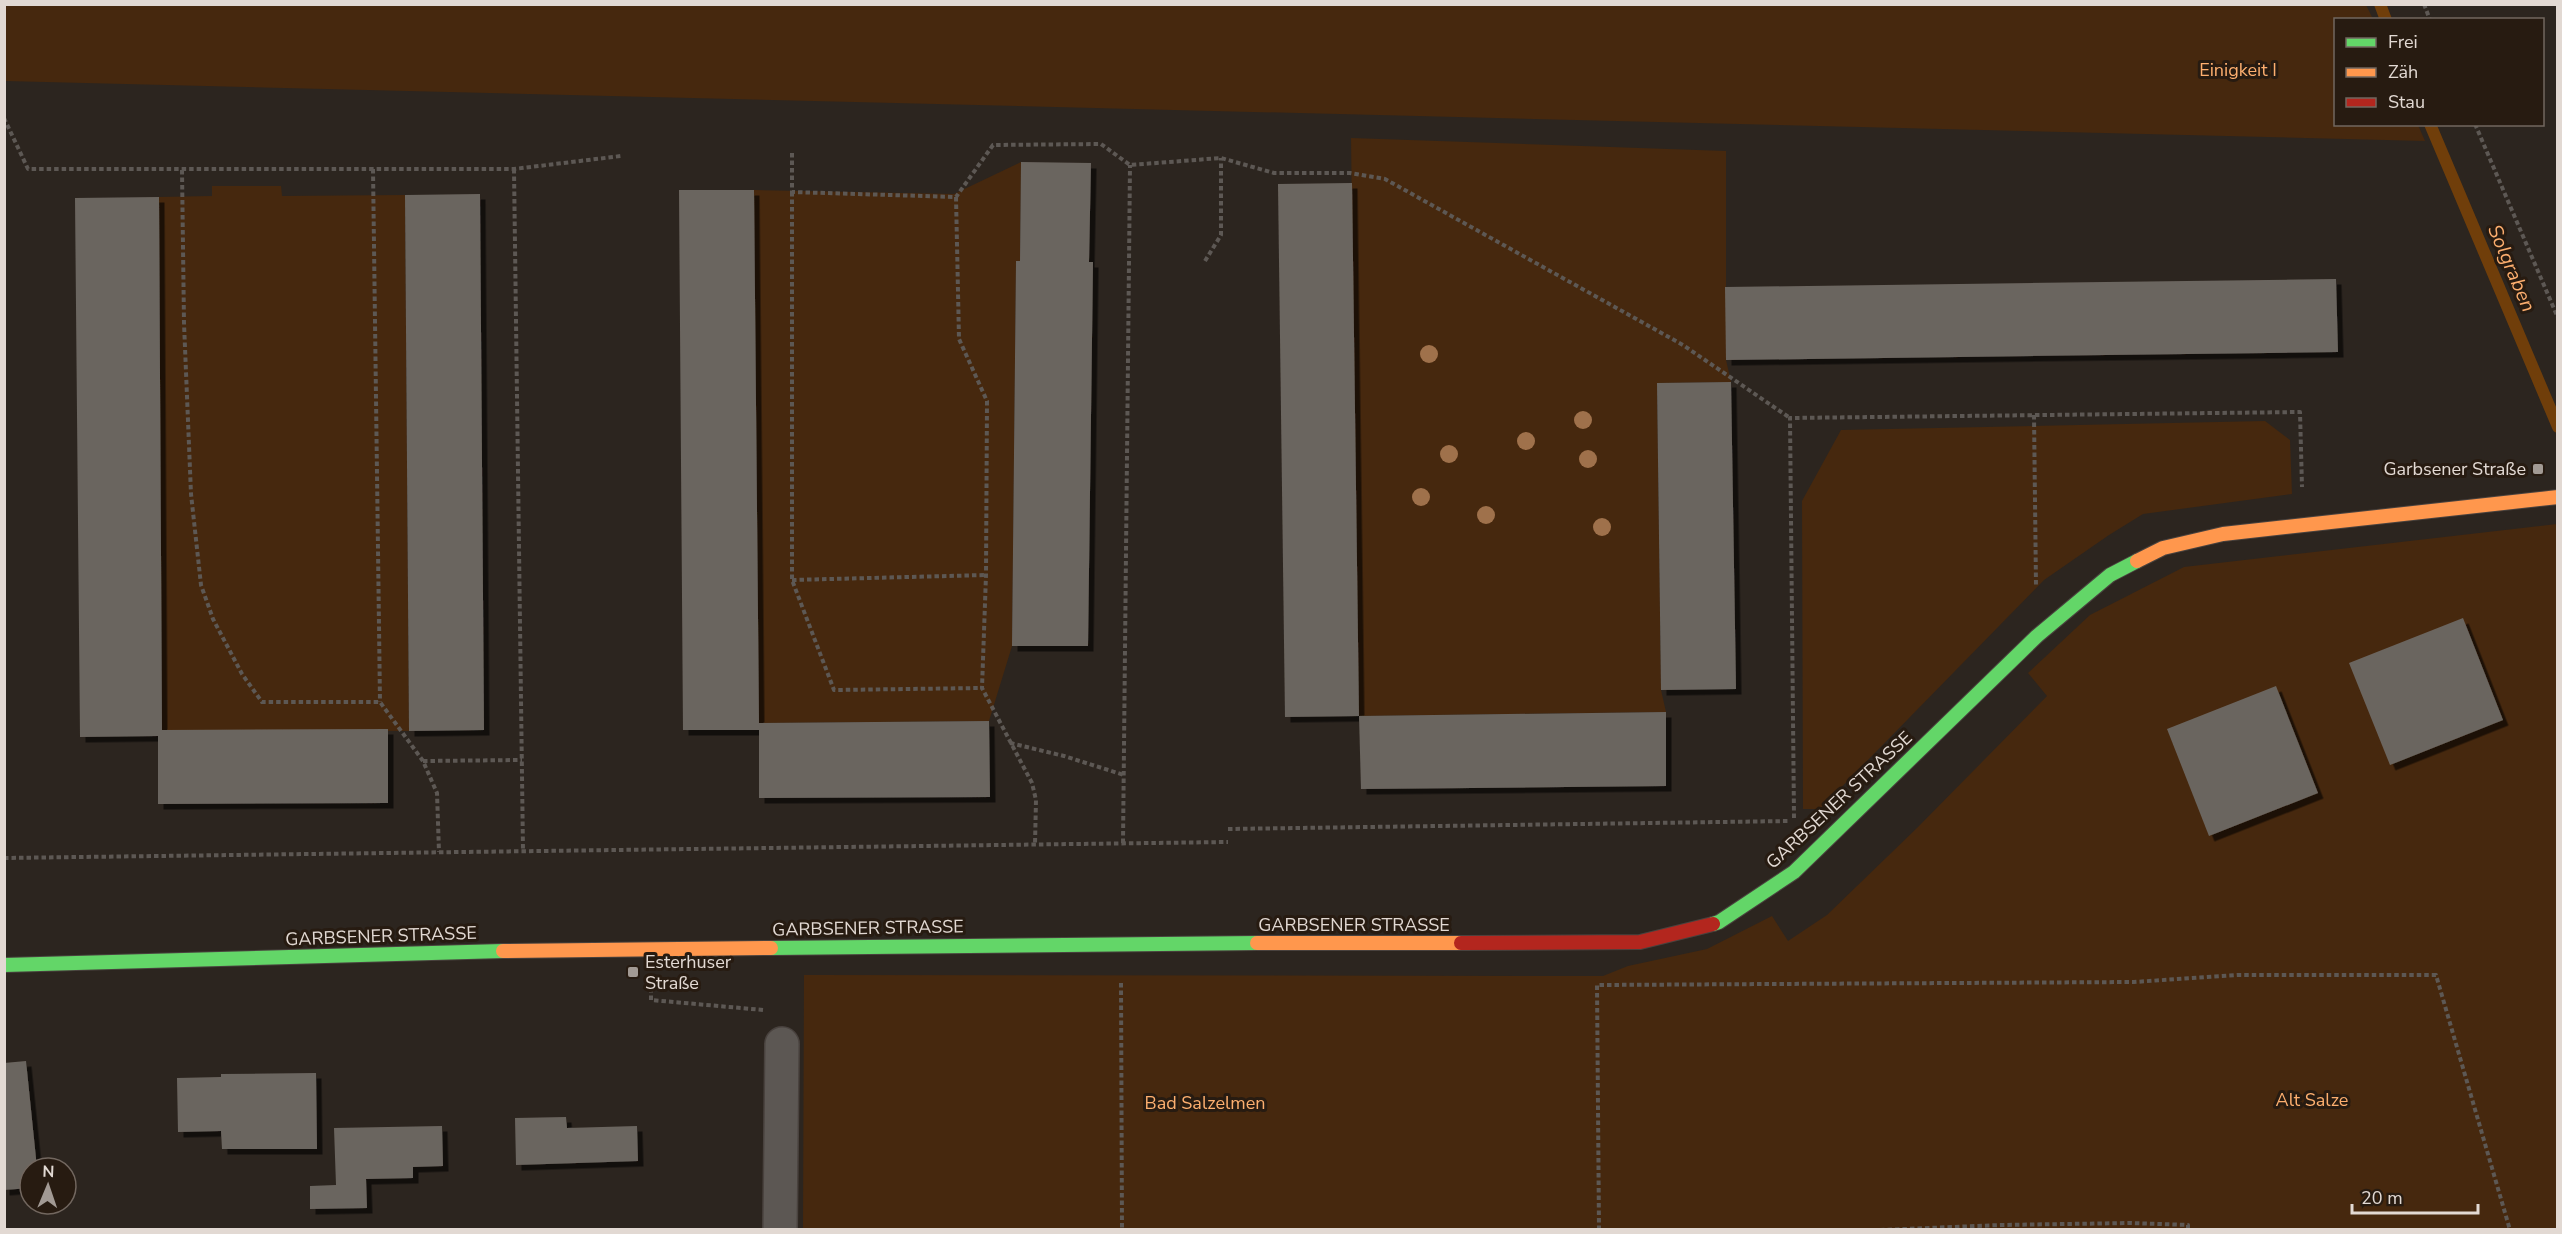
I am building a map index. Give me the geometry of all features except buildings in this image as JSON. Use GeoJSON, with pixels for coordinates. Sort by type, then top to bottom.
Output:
{"type":"FeatureCollection","features":[{"type":"Feature","properties":{"kind":"street","name":"GARBSENER STRASSE"},"geometry":{"type":"LineString","coordinates":[[4,965],[653,948],[1641,942],[1719,922],[1794,872],[2037,636],[2110,575],[2163,548],[2223,534],[2558,497]]}},
{"type":"Feature","properties":{"kind":"street"},"geometry":{"type":"LineString","coordinates":[[780,1230],[782,1044]]}},
{"type":"Feature","properties":{"kind":"path"},"geometry":{"type":"LineString","coordinates":[[4,118],[28,169],[514,169],[621,156]]}},
{"type":"Feature","properties":{"kind":"path"},"geometry":{"type":"LineString","coordinates":[[2476,126],[2558,318]]}},
{"type":"Feature","properties":{"kind":"path"},"geometry":{"type":"LineString","coordinates":[[1035,844],[1036,800],[1032,783],[982,688],[986,575],[987,401],[959,339],[956,197],[993,145],[1101,144],[1130,165],[1221,158],[1274,173],[1350,173],[1385,179],[1683,345],[1790,418],[2300,412],[2303,524]]}},
{"type":"Feature","properties":{"kind":"path"},"geometry":{"type":"LineString","coordinates":[[792,153],[792,580],[834,690],[982,688]]}},
{"type":"Feature","properties":{"kind":"path"},"geometry":{"type":"LineString","coordinates":[[1205,261],[1221,235],[1221,158]]}},
{"type":"Feature","properties":{"kind":"path"},"geometry":{"type":"LineString","coordinates":[[1123,843],[1130,165]]}},
{"type":"Feature","properties":{"kind":"path"},"geometry":{"type":"LineString","coordinates":[[373,169],[380,702],[423,761],[437,793],[439,852]]}},
{"type":"Feature","properties":{"kind":"path"},"geometry":{"type":"LineString","coordinates":[[514,169],[523,851]]}},
{"type":"Feature","properties":{"kind":"path"},"geometry":{"type":"LineString","coordinates":[[182,170],[184,323],[191,494],[201,585],[213,619],[242,674],[262,702],[380,702]]}},
{"type":"Feature","properties":{"kind":"path"},"geometry":{"type":"LineString","coordinates":[[792,192],[956,197]]}},
{"type":"Feature","properties":{"kind":"path"},"geometry":{"type":"LineString","coordinates":[[2034,415],[2037,636]]}},
{"type":"Feature","properties":{"kind":"path"},"geometry":{"type":"LineString","coordinates":[[1228,829],[1794,821],[1790,418]]}},
{"type":"Feature","properties":{"kind":"path"},"geometry":{"type":"LineString","coordinates":[[792,580],[986,575]]}},
{"type":"Feature","properties":{"kind":"path"},"geometry":{"type":"LineString","coordinates":[[1009,742],[1124,775]]}},
{"type":"Feature","properties":{"kind":"path"},"geometry":{"type":"LineString","coordinates":[[423,761],[522,760]]}},
{"type":"Feature","properties":{"kind":"path"},"geometry":{"type":"LineString","coordinates":[[4,858],[1228,842]]}},
{"type":"Feature","properties":{"kind":"path"},"geometry":{"type":"LineString","coordinates":[[1120,944],[1122,1230]]}},
{"type":"Feature","properties":{"kind":"path"},"geometry":{"type":"LineString","coordinates":[[653,948],[651,1000],[777,1012],[782,1044]]}},
{"type":"Feature","properties":{"kind":"path"},"geometry":{"type":"LineString","coordinates":[[1599,1230],[1597,985],[2134,982],[2238,975],[2436,975],[2510,1230]]}},
{"type":"Feature","properties":{"kind":"path"},"geometry":{"type":"LineString","coordinates":[[1881,1230],[2131,1223],[2188,1225],[2188,1230]]}},
{"type":"Feature","properties":{"kind":"green space","name":"Einigkeit I"},"geometry":{"type":"Polygon","coordinates":[[[5,4],[2366,5],[2372,18],[2334,18],[2334,126],[2418,126],[2425,141],[5,81],[5,4]]]}},
{"type":"Feature","properties":{"kind":"green space"},"geometry":{"type":"Polygon","coordinates":[[[1351,138],[1726,151],[1726,360],[1731,382],[1657,383],[1661,690],[1666,712],[1359,716],[1351,138]]]}},
{"type":"Feature","properties":{"kind":"green space"},"geometry":{"type":"Polygon","coordinates":[[[1021,162],[1020,261],[1016,262],[1012,646],[989,721],[759,723],[754,190],[954,194],[1021,162]]]}},
{"type":"Feature","properties":{"kind":"green space"},"geometry":{"type":"Polygon","coordinates":[[[212,186],[281,186],[282,196],[405,195],[409,731],[162,730],[159,197],[212,196],[212,186]]]}},
{"type":"Feature","properties":{"kind":"green space"},"geometry":{"type":"Polygon","coordinates":[[[2265,421],[2290,440],[2292,494],[2143,514],[2109,535],[2044,580],[1820,809],[1803,809],[1802,501],[1841,430],[2265,421]]]}},
{"type":"Feature","properties":{"kind":"green space"},"geometry":{"type":"Polygon","coordinates":[[[2557,524],[2557,1229],[803,1230],[804,975],[1603,976],[1628,966],[1707,949],[1772,916],[1788,941],[1827,915],[1918,827],[2047,696],[2028,673],[2090,615],[2184,567],[2557,524]]]}},
{"type":"Feature","properties":{"kind":"waterway","name":"Solgraben"},"geometry":{"type":"LineString","coordinates":[[2380,4],[2385,18]]}},
{"type":"Feature","properties":{"kind":"waterway","name":"Solgraben"},"geometry":{"type":"LineString","coordinates":[[2431,126],[2558,427]]}},
{"type":"Feature","properties":{"kind":"traffic: fast"},"geometry":{"type":"LineString","coordinates":[[1713,924],[1794,872],[2037,636],[2110,575],[2137,561]]}},
{"type":"Feature","properties":{"kind":"traffic: fast"},"geometry":{"type":"LineString","coordinates":[[771,948],[1257,943]]}},
{"type":"Feature","properties":{"kind":"traffic: fast"},"geometry":{"type":"LineString","coordinates":[[4,965],[503,951]]}},
{"type":"Feature","properties":{"kind":"traffic: slow"},"geometry":{"type":"LineString","coordinates":[[2137,561],[2163,548],[2223,534],[2558,497]]}},
{"type":"Feature","properties":{"kind":"traffic: slow"},"geometry":{"type":"LineString","coordinates":[[1257,943],[1461,943]]}},
{"type":"Feature","properties":{"kind":"traffic: slow"},"geometry":{"type":"LineString","coordinates":[[503,951],[771,948]]}},
{"type":"Feature","properties":{"kind":"traffic: jam"},"geometry":{"type":"LineString","coordinates":[[1461,943],[1640,942],[1713,924]]}},
{"type":"Feature","properties":{"kind":"place","name":"Garbsener Straße"},"geometry":{"type":"Point","coordinates":[2538,469]}},
{"type":"Feature","properties":{"kind":"place","name":"Esterhuser Straße"},"geometry":{"type":"Point","coordinates":[633,972]}},
{"type":"Feature","properties":{"kind":"park label","name":"Alt Salze"},"geometry":{"type":"Point","coordinates":[2312,1100]}},
{"type":"Feature","properties":{"kind":"park label","name":"Bad Salzelmen"},"geometry":{"type":"Point","coordinates":[1205,1103]}}]}
